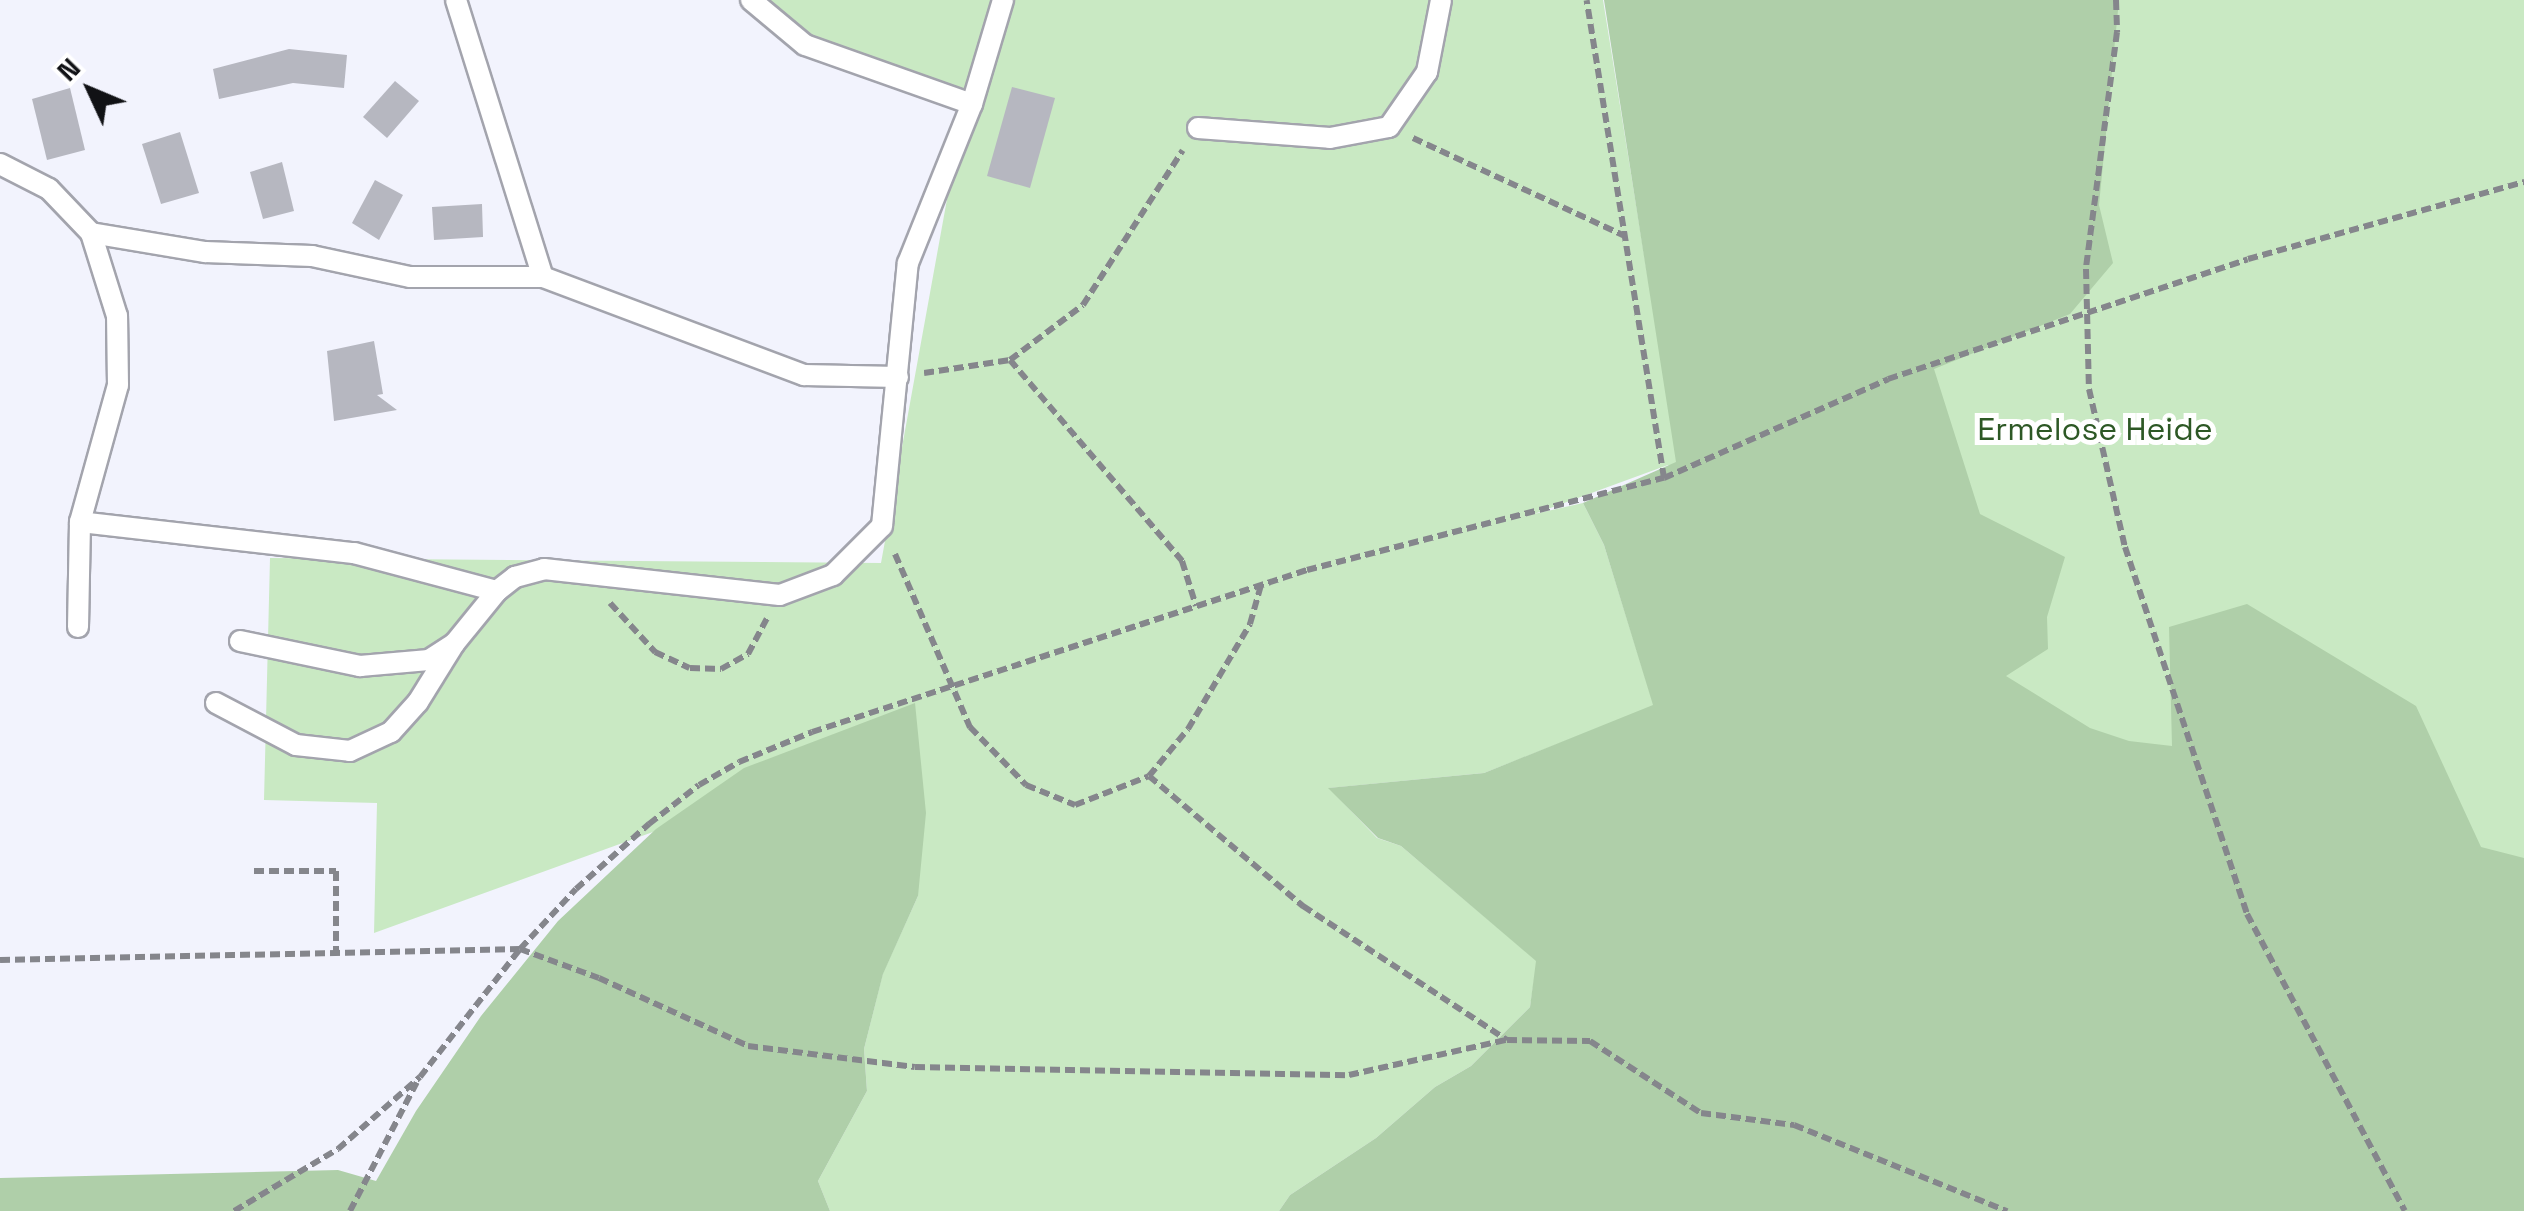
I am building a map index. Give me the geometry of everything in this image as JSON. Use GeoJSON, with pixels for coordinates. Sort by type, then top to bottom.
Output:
{"type":"FeatureCollection","features":[{"type":"Feature","properties":{"kind":"lane"},"geometry":{"type":"LineString","coordinates":[[456,0],[543,277]]}},
{"type":"Feature","properties":{"kind":"lane"},"geometry":{"type":"LineString","coordinates":[[751,0],[804,46],[972,104]]}},
{"type":"Feature","properties":{"kind":"lane"},"geometry":{"type":"LineString","coordinates":[[216,702],[296,745],[350,750],[391,732],[418,702],[454,644],[498,591],[515,577],[544,569],[780,595],[833,576],[882,526],[908,263],[972,104],[1003,0]]}},
{"type":"Feature","properties":{"kind":"lane"},"geometry":{"type":"LineString","coordinates":[[1198,128],[1330,138],[1389,127],[1427,72],[1441,0]]}},
{"type":"Feature","properties":{"kind":"lane"},"geometry":{"type":"LineString","coordinates":[[0,164],[49,189],[90,233],[117,316],[118,385],[80,522],[78,627]]}},
{"type":"Feature","properties":{"kind":"lane"},"geometry":{"type":"LineString","coordinates":[[90,233],[205,252],[312,256],[410,278],[543,277],[804,375],[898,377]]}},
{"type":"Feature","properties":{"kind":"lane"},"geometry":{"type":"LineString","coordinates":[[80,522],[354,553],[498,591]]}},
{"type":"Feature","properties":{"kind":"lane"},"geometry":{"type":"LineString","coordinates":[[240,641],[360,666],[429,660],[454,644]]}},
{"type":"Feature","properties":{"kind":"path"},"geometry":{"type":"LineString","coordinates":[[1587,0],[1664,478]]}},
{"type":"Feature","properties":{"kind":"path"},"geometry":{"type":"LineString","coordinates":[[2116,0],[2117,32],[2086,269],[2089,389],[2124,547],[2246,914],[2405,1211]]}},
{"type":"Feature","properties":{"kind":"path"},"geometry":{"type":"LineString","coordinates":[[1389,127],[1625,236]]}},
{"type":"Feature","properties":{"kind":"path"},"geometry":{"type":"LineString","coordinates":[[898,377],[1010,360],[1082,305],[1198,128]]}},
{"type":"Feature","properties":{"kind":"path"},"geometry":{"type":"LineString","coordinates":[[234,1211],[338,1150],[420,1077],[520,949],[576,889],[699,785],[739,762],[812,732],[1262,585],[1490,520],[1664,478],[1888,379],[2248,259],[2524,182]]}},
{"type":"Feature","properties":{"kind":"path"},"geometry":{"type":"LineString","coordinates":[[1010,360],[1182,561],[1196,606]]}},
{"type":"Feature","properties":{"kind":"path"},"geometry":{"type":"LineString","coordinates":[[882,526],[950,689],[970,727],[1026,784],[1075,805],[1149,776],[1188,728],[1241,639],[1262,585]]}},
{"type":"Feature","properties":{"kind":"path"},"geometry":{"type":"LineString","coordinates":[[582,573],[655,652],[690,668],[721,669],[748,654],[780,595]]}},
{"type":"Feature","properties":{"kind":"path"},"geometry":{"type":"LineString","coordinates":[[1149,776],[1303,906],[1507,1040]]}},
{"type":"Feature","properties":{"kind":"path"},"geometry":{"type":"LineString","coordinates":[[254,871],[336,871],[336,951]]}},
{"type":"Feature","properties":{"kind":"path"},"geometry":{"type":"LineString","coordinates":[[0,960],[520,949],[600,978],[748,1046],[915,1067],[1349,1075],[1507,1040],[1590,1042],[1701,1113],[1794,1125],[2006,1211]]}},
{"type":"Feature","properties":{"kind":"path"},"geometry":{"type":"LineString","coordinates":[[350,1211],[420,1077]]}},
{"type":"Feature","properties":{"kind":"green space"},"geometry":{"type":"Polygon","coordinates":[[[753,0],[1603,0],[1648,279],[1617,0],[2524,0],[2524,1211],[1668,465],[1534,514],[1583,503],[1604,545],[1654,706],[1484,773],[1329,788],[1377,838],[1401,846],[1537,961],[1530,1007],[1471,1066],[1435,1087],[1376,1138],[1290,1195],[1279,1211],[830,1211],[818,1181],[867,1091],[864,1049],[883,973],[918,896],[918,736],[374,933],[377,803],[264,800],[270,558],[881,563],[963,111],[794,43],[753,0]]]}},
{"type":"Feature","properties":{"kind":"green space","name":"Ermelose Heide"},"geometry":{"type":"Polygon","coordinates":[[[1604,0],[2119,0],[2099,205],[2113,263],[2070,314],[1934,369],[1980,514],[2065,557],[2047,617],[2048,649],[2006,676],[2090,728],[2129,741],[2172,746],[2169,627],[2247,604],[2416,706],[2481,847],[2524,858],[2524,1211],[1279,1211],[1290,1195],[1376,1138],[1435,1087],[1471,1066],[1530,1007],[1536,961],[1401,846],[1378,838],[1328,788],[1484,773],[1653,705],[1604,545],[1583,503],[1676,462],[1604,0]]]}},
{"type":"Feature","properties":{"kind":"green space"},"geometry":{"type":"Polygon","coordinates":[[[915,703],[926,813],[918,896],[883,974],[864,1049],[867,1091],[818,1181],[830,1211],[0,1211],[0,1178],[338,1170],[376,1181],[416,1111],[481,1016],[558,921],[656,829],[744,768],[915,703]]]}},
{"type":"Feature","properties":{"kind":"building"},"geometry":{"type":"Polygon","coordinates":[[[289,49],[347,55],[344,88],[293,83],[219,99],[213,69],[289,49]]]}},
{"type":"Feature","properties":{"kind":"building"},"geometry":{"type":"Polygon","coordinates":[[[395,81],[419,101],[387,138],[363,117],[395,81]]]}},
{"type":"Feature","properties":{"kind":"building"},"geometry":{"type":"Polygon","coordinates":[[[1012,87],[1055,98],[1030,188],[987,176],[1012,87]]]}},
{"type":"Feature","properties":{"kind":"building"},"geometry":{"type":"Polygon","coordinates":[[[70,88],[85,150],[47,160],[32,99],[70,88]]]}},
{"type":"Feature","properties":{"kind":"building"},"geometry":{"type":"Polygon","coordinates":[[[180,132],[199,193],[161,204],[142,144],[180,132]]]}},
{"type":"Feature","properties":{"kind":"building"},"geometry":{"type":"Polygon","coordinates":[[[282,162],[294,211],[263,219],[250,172],[282,162]]]}},
{"type":"Feature","properties":{"kind":"building"},"geometry":{"type":"Polygon","coordinates":[[[375,180],[403,195],[379,240],[352,223],[375,180]]]}},
{"type":"Feature","properties":{"kind":"building"},"geometry":{"type":"Polygon","coordinates":[[[482,204],[483,237],[434,240],[432,207],[482,204]]]}},
{"type":"Feature","properties":{"kind":"building"},"geometry":{"type":"Polygon","coordinates":[[[374,341],[383,394],[377,395],[397,410],[334,421],[327,351],[374,341]]]}}]}
